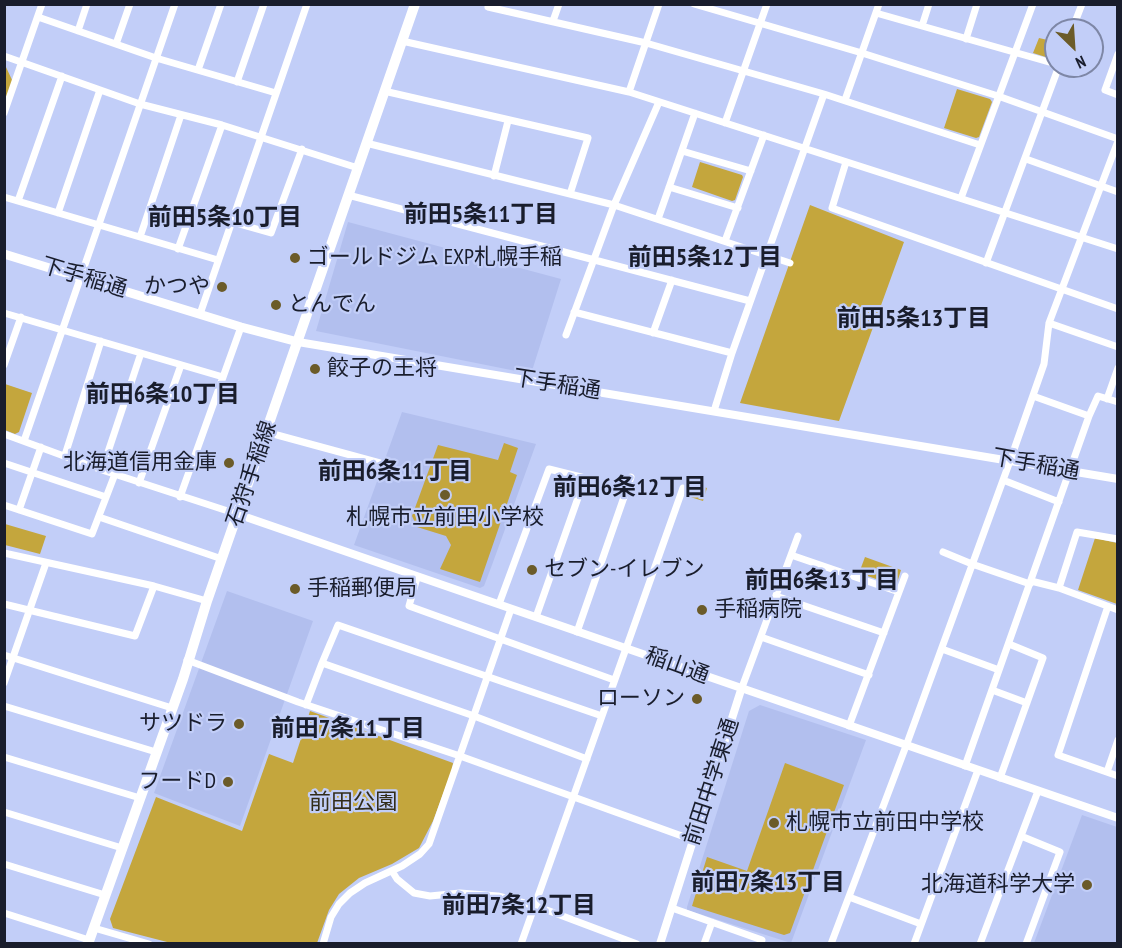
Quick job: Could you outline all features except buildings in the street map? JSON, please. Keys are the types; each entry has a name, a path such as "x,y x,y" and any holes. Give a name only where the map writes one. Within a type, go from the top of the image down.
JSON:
{"main road":[{"name":"石狩手稲線","path":"89,942 415,4"},
{"name":"下手稲通","path":"4,254 241,327 298,342"}],"street":[{"path":"4,112 42,4"},
{"path":"78,31 87,4"},
{"path":"116,44 130,4"},
{"path":"24,441 175,4"},
{"path":"198,70 221,4"},
{"path":"237,82 264,4"},
{"path":"200,314 307,4"},
{"path":"489,4 488,7 646,43 845,100 980,145"},
{"path":"553,21 559,4"},
{"path":"628,92 659,4"},
{"path":"694,4 998,96 1118,140 1049,322 1044,364 1010,461 831,944"},
{"path":"725,123 767,4"},
{"path":"845,100 879,4"},
{"path":"922,26 929,4"},
{"path":"966,39 977,4"},
{"path":"961,198 1033,4"},
{"path":"876,13 1044,61"},
{"path":"38,17 156,58 276,93"},
{"path":"402,41 628,92 1118,249"},
{"path":"1118,54 1105,90 1118,94"},
{"path":"4,56 140,104 222,125 358,168"},
{"path":"18,201 62,76"},
{"path":"986,263 1026,159 1054,78"},
{"path":"58,213 100,90"},
{"path":"384,91 588,138 570,194"},
{"path":"714,411 750,301 824,94"},
{"path":"566,335 592,259 659,102"},
{"path":"658,219 695,113"},
{"path":"140,237 181,115"},
{"path":"494,176 508,121"},
{"path":"178,249 222,125"},
{"path":"725,241 764,135"},
{"path":"366,143 614,205 790,262"},
{"path":"232,222 271,233 302,149"},
{"path":"682,151 751,171"},
{"path":"1026,159 1118,192"},
{"path":"846,162 832,208 1118,309"},
{"path":"669,187 738,208"},
{"path":"348,195 750,301"},
{"path":"4,197 218,260"},
{"path":"653,333 672,280"},
{"path":"574,312 732,353"},
{"path":"4,313 223,377"},
{"path":"4,365 21,317"},
{"path":"1049,322 1118,347"},
{"path":"180,496 241,327"},
{"path":"65,455 101,341"},
{"name":"下手稲通","path":"298,342 1118,479"},
{"path":"102,470 141,353"},
{"path":"139,483 181,365"},
{"path":"1107,399 1118,368"},
{"path":"1033,396 1089,416"},
{"path":"965,766 1089,416 1098,396 1118,402"},
{"path":"266,432 380,463"},
{"path":"4,434 139,483 237,514"},
{"path":"19,510 41,447"},
{"path":"4,463 106,497"},
{"path":"500,604 549,469 585,478 536,617"},
{"path":"4,505 92,534 115,474"},
{"path":"577,632 631,477"},
{"path":"1003,480 1059,502"},
{"path":"521,944 683,488"},
{"name":"稲山通","path":"237,514 741,690 1118,818"},
{"path":"99,516 222,559"},
{"path":"1059,588 1077,532 1118,539"},
{"path":"741,690 798,536"},
{"path":"943,552 972,564 1030,582 1059,588 1118,610"},
{"path":"4,553 154,586 207,601"},
{"path":"791,555 899,592"},
{"path":"4,683 46,563"},
{"path":"849,726 905,576"},
{"path":"417,578 409,606 614,681"},
{"path":"4,604 135,636 154,586"},
{"path":"776,596 884,633"},
{"path":"1108,606 1058,755 1118,776"},
{"path":"323,944 331,917 350,892 392,872 420,854 429,844 511,609"},
{"path":"306,705 338,625 602,716"},
{"path":"761,638 869,675"},
{"path":"1000,778 1043,658 1009,644"},
{"path":"942,649 999,670"},
{"path":"4,655 172,708"},
{"path":"187,660 306,705 460,756 693,840"},
{"path":"322,663 474,716 587,759"},
{"name":"前田中学東通","path":"660,944 741,690"},
{"path":"992,690 1026,703"},
{"path":"4,706 156,752"},
{"path":"1107,772 1118,740"},
{"path":"4,757 140,798"},
{"path":"914,944 978,770"},
{"path":"980,944 1038,791"},
{"path":"4,812 122,848"},
{"path":"1021,836 1060,852 1026,944"},
{"path":"4,864 105,896"},
{"path":"392,872 414,893 429,896 460,893 488,895 536,906 637,944"},
{"path":"849,897 921,924"},
{"path":"672,908 762,940 761,944"},
{"path":"4,914 89,942"},
{"path":"704,944 712,922"},
{"path":"94,928 146,943"}],"shaded area":[{"path":"348,222 561,279 531,374 316,331"},
{"name":"札幌市立前田小学校","path":"402,412 536,444 484,586 480,588 354,545"},
{"path":"227,591 313,621 240,826 154,793"},
{"name":"札幌市立前田中学校","path":"760,705 866,740 791,943 687,910 749,711"},
{"name":"北海道科学大学","path":"1082,815 1117,827 1117,943 1034,943"}],"green space":[{"path":"1039,38 1044,39 1044,56 1033,53"},
{"path":"5,65 13,82 5,107"},
{"path":"957,89 990,99 992,102 979,137 944,128"},
{"path":"700,162 742,175 735,200 732,201 692,187"},
{"path":"810,205 904,242 839,421 740,403"},
{"path":"5,384 32,393 19,432 15,434 5,430"},
{"path":"504,443 518,448 510,472 517,475 480,582 440,569 451,545 446,536 417,527 412,516 438,445 498,460"},
{"path":"689,482 707,488 703,501 684,495"},
{"path":"5,524 46,536 40,554 5,545"},
{"path":"1095,538 1117,543 1117,604 1078,590"},
{"path":"865,557 901,570 897,583 893,585 859,573"},
{"name":"前田公園","path":"310,711 453,763 433,821 419,848 392,864 359,878 339,894 329,910 317,943 171,943 113,928 110,919 156,797 242,831 269,754 293,763"},
{"path":"785,763 844,785 790,933 784,935 692,906 707,857 747,871"}],"place":[{"name":"ゴールドジム EXP札幌手稲","path":"295,258"},
{"name":"かつや","path":"222,287"},
{"name":"とんでん","path":"276,305"},
{"name":"餃子の王将","path":"315,369"},
{"name":"北海道信用金庫","path":"229,463"},
{"name":"札幌市立前田小学校","path":"445,495"},
{"name":"セブン-イレブン","path":"532,570"},
{"name":"手稲郵便局","path":"295,589"},
{"name":"手稲病院","path":"702,610"},
{"name":"ローソン","path":"697,699"},
{"name":"サツドラ","path":"239,724"},
{"name":"フードD","path":"228,782"},
{"name":"札幌市立前田中学校","path":"774,823"},
{"name":"北海道科学大学","path":"1087,885"}],"district":[{"name":"前田5条11丁目","path":"481,215"},
{"name":"前田5条10丁目","path":"225,218"},
{"name":"前田5条12丁目","path":"705,258"},
{"name":"前田5条13丁目","path":"914,319"},
{"name":"前田6条10丁目","path":"163,395"},
{"name":"前田6条11丁目","path":"395,472"},
{"name":"前田6条12丁目","path":"630,488"},
{"name":"前田6条13丁目","path":"822,581"},
{"name":"前田7条11丁目","path":"348,729"},
{"name":"前田7条13丁目","path":"768,883"},
{"name":"前田7条12丁目","path":"519,906"}]}
